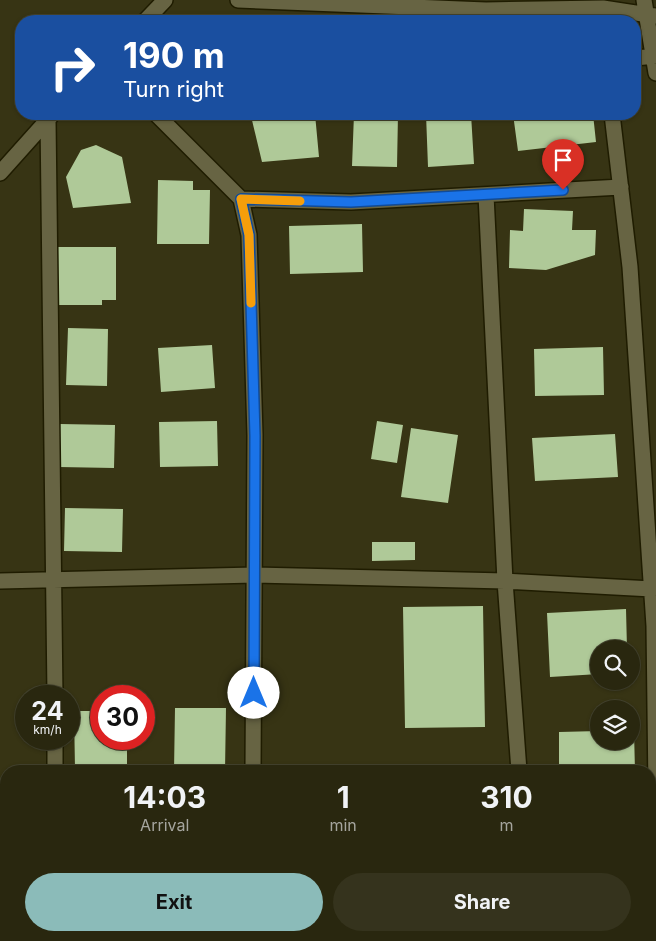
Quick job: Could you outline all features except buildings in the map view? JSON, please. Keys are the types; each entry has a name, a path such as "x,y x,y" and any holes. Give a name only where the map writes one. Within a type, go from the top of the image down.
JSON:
{"street":[{"path":"151,15 165,0"},
{"path":"238,0 486,10 603,10 651,16"},
{"path":"644,0 651,16 656,73"},
{"path":"641,58 655,57"},
{"path":"0,173 47,120"},
{"path":"51,120 55,685"},
{"path":"162,120 241,199 249,235 255,436 253,765"},
{"path":"613,120 630,276 652,589 656,765"},
{"path":"241,199 351,202 621,187"},
{"path":"486,195 505,581 519,765"},
{"path":"0,581 254,575 505,581 652,589"},
{"path":"55,750 55,765"}],"slow traffic":[{"path":"251,303 249,235 241,199 300,201"}],"route":[{"path":"254,693 255,436 249,235 241,199 351,202 563,190"}]}
